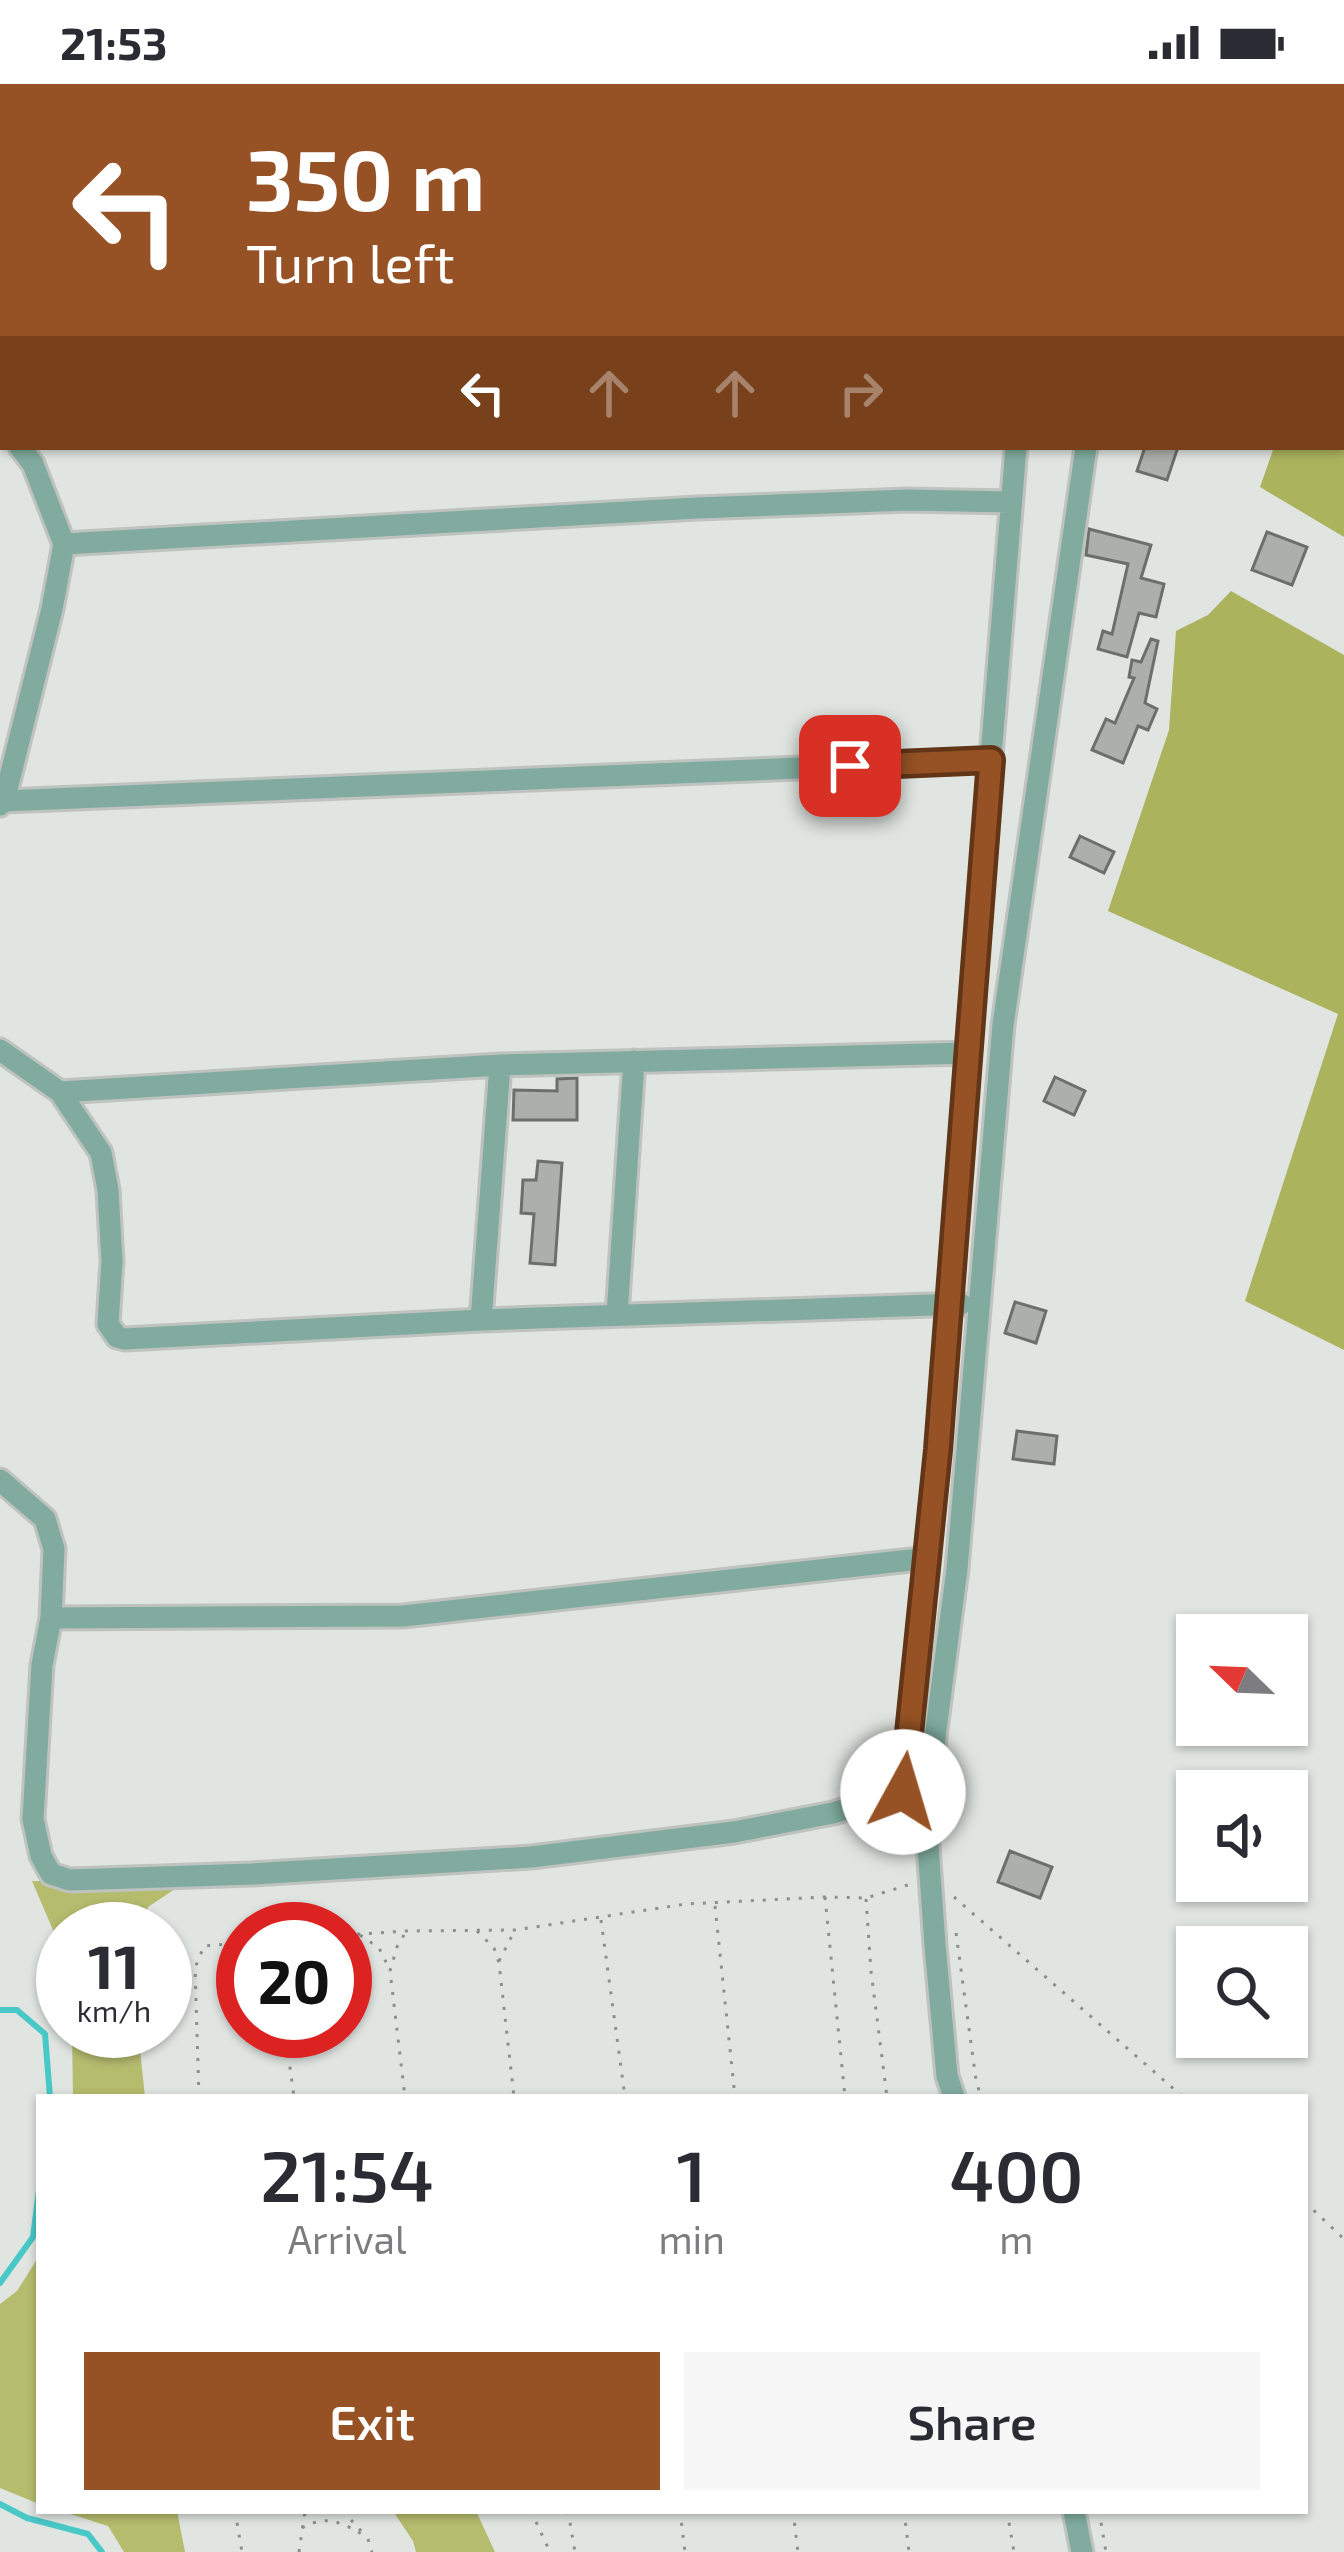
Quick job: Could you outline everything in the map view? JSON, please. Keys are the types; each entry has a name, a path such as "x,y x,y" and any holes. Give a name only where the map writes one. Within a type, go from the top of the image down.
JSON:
{"street":[{"path":"22,450 33,464 64,544 2,803 991,760"},
{"path":"927,1832 903,1792 929,1558 1016,450"},
{"path":"953,2094 947,2076 927,1832 934,1732 957,1568 1003,1025 1086,450"},
{"path":"64,544 697,508 907,500 1011,502"},
{"path":"0,1050 60,1092 101,1153 111,1237 108,1324 117,1337 980,1304"},
{"path":"60,1092 500,1065 967,1053"},
{"path":"617,1315 634,1061"},
{"path":"481,1320 500,1065"},
{"path":"0,1480 45,1519 54,1549 33,1819 41,1856 51,1874 70,1880 252,1874 550,1856 734,1832 833,1814 903,1792"},
{"path":"51,1618 404,1616 929,1558"},
{"path":"1075,2514 1082,2552"}],"path":[{"path":"372,1933 515,1930 686,1904 866,1898 932,1877 1180,2094"},
{"path":"825,1897 845,2094"},
{"path":"866,1898 887,2094"},
{"path":"715,1904 735,2094"},
{"path":"601,1918 625,2094"},
{"path":"954,1918 980,2094"},
{"path":"475,1930 494,1948 499,1963 514,2094"},
{"path":"499,1963 515,1930"},
{"path":"390,1971 406,1931"},
{"path":"372,1943 390,1971 405,2094"},
{"path":"199,2094 195,1968 204,1946 216,1945"},
{"path":"289,2058 294,2094"},
{"path":"1308,2205 1344,2239"},
{"path":"236,2514 242,2552"},
{"path":"299,2552 304,2514"},
{"path":"346,2514 367,2537 372,2552"},
{"path":"532,2514 550,2552"},
{"path":"568,2514 574,2552"},
{"path":"680,2514 686,2552"},
{"path":"793,2514 798,2552"},
{"path":"904,2514 909,2552"},
{"path":"1008,2514 1014,2552"},
{"path":"1100,2514 1106,2552"},
{"path":"302,2528 314,2521 336,2519 367,2537"}],"green space":[{"path":"1273,450 1344,450 1344,537 1260,487"},
{"path":"1231,591 1344,655 1344,1350 1245,1301 1338,1014 1108,911 1169,730 1176,631 1208,615"},
{"path":"32,1881 187,1881 156,1902 41,1902"},
{"path":"72,2058 141,2058 145,2094 73,2094"},
{"path":"36,2261 36,2503 0,2488 0,2304 17,2291"},
{"path":"70,2514 178,2514 185,2552 124,2552 108,2526"},
{"path":"395,2514 477,2514 495,2552 416,2552"}],"building":[{"path":"1144,450 1177,450 1167,480 1137,471"},
{"path":"1089,529 1151,545 1141,578 1164,584 1156,617 1139,613 1127,657 1098,649 1103,631 1112,634 1128,564 1086,555"},
{"path":"1267,532 1307,547 1292,585 1252,570"},
{"path":"1151,639 1158,641 1145,703 1157,709 1148,730 1138,726 1123,763 1092,750 1106,719 1115,723 1134,678 1129,677 1132,660 1141,662"},
{"path":"1080,836 1114,852 1104,873 1070,857"},
{"path":"1055,1077 1085,1091 1074,1115 1044,1101"},
{"path":"577,1078 577,1120 513,1120 514,1090 557,1091 557,1079"},
{"path":"538,1161 562,1163 555,1265 530,1263 534,1214 521,1213 523,1180 536,1180"},
{"path":"1015,1302 1046,1311 1036,1343 1005,1333"},
{"path":"1017,1431 1057,1436 1054,1464 1013,1459"},
{"path":"1010,1851 1052,1867 1040,1898 998,1882"}],"waterway":[{"path":"0,2010 17,2010 45,2034 50,2094"},
{"path":"0,2283 33,2237 36,2214"},
{"path":"0,2504 27,2518 88,2534 102,2552"}],"route":[{"path":"850,766 991,760 929,1558 903,1792"}]}
